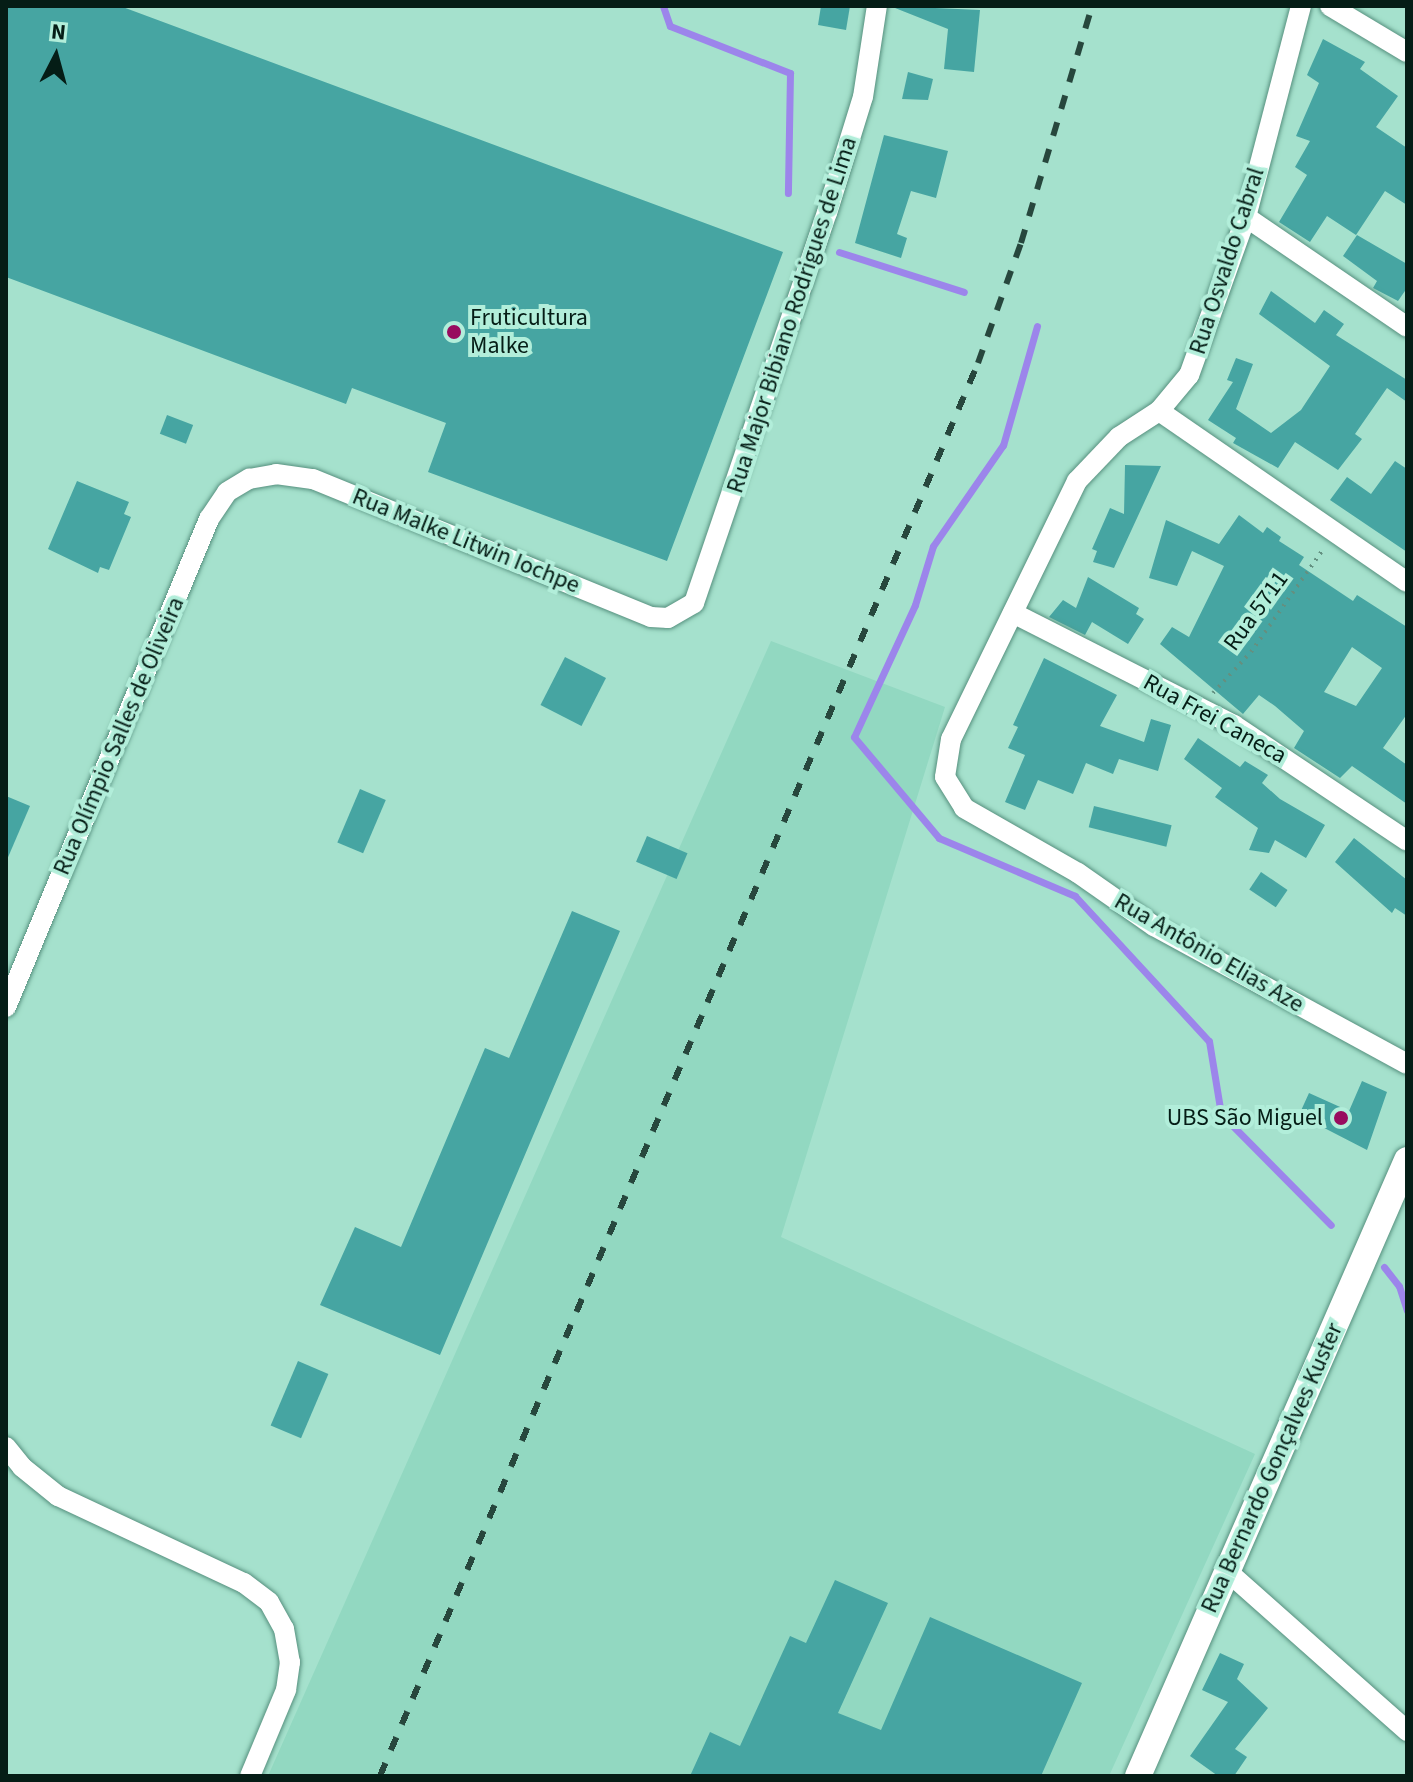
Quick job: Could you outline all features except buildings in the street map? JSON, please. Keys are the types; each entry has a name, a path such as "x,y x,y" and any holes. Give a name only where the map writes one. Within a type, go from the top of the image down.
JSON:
{"street":[{"name":"Rua Major Bibiano Rodrigues de Lima","path":"682,614 704,586 827,213 863,97 877,6"},
{"name":"Rua Osvaldo Cabral","path":"945,777 951,739 1077,481 1119,437 1159,411 1189,375 1246,217 1301,6"},
{"path":"1330,6 1407,52"},
{"path":"1246,217 1407,327"},
{"path":"1159,411 1407,582"},
{"name":"Rua Malke Litwin Iochpe","path":"249,479 276,474 313,479 651,617 682,614"},
{"name":"Rua Olímpio Salles de Oliveira","path":"6,1007 209,519 227,492 249,479"},
{"name":"Rua Frei Caneca","path":"1013,613 1201,707 1407,841"},
{"name":"Rua Antônio Elias Aze","path":"945,777 964,808 1078,873 1154,926 1407,1064"},
{"name":"Rua Bernardo Gonçalves Kuster","path":"1138,1776 1407,1160"},
{"path":"6,1447 22,1467 58,1496 244,1583 269,1602 284,1629 290,1662 286,1690 250,1776"},
{"path":"1227,1571 1407,1731"}],"path":[{"name":"Rua 5711","path":"1201,707 1251,652 1335,532"}],"shaded area":[{"path":"771,641 945,707 781,1237 1255,1454 1109,1776 268,1776"}],"waterway":[{"path":"663,6 670,26 790,73 788,193"},
{"path":"839,252 964,292"},
{"path":"1037,326 1003,445 933,546 915,605 854,737 939,838 1075,896 1209,1041 1221,1114 1331,1225"},
{"path":"1384,1267 1399,1286 1407,1311"}],"railway":[{"path":"380,1776 978,363 1021,243 1092,6"}],"place":[{"name":"Fruticultura Malke","path":"454,332"},
{"name":"UBS São Miguel","path":"1341,1118"}]}
